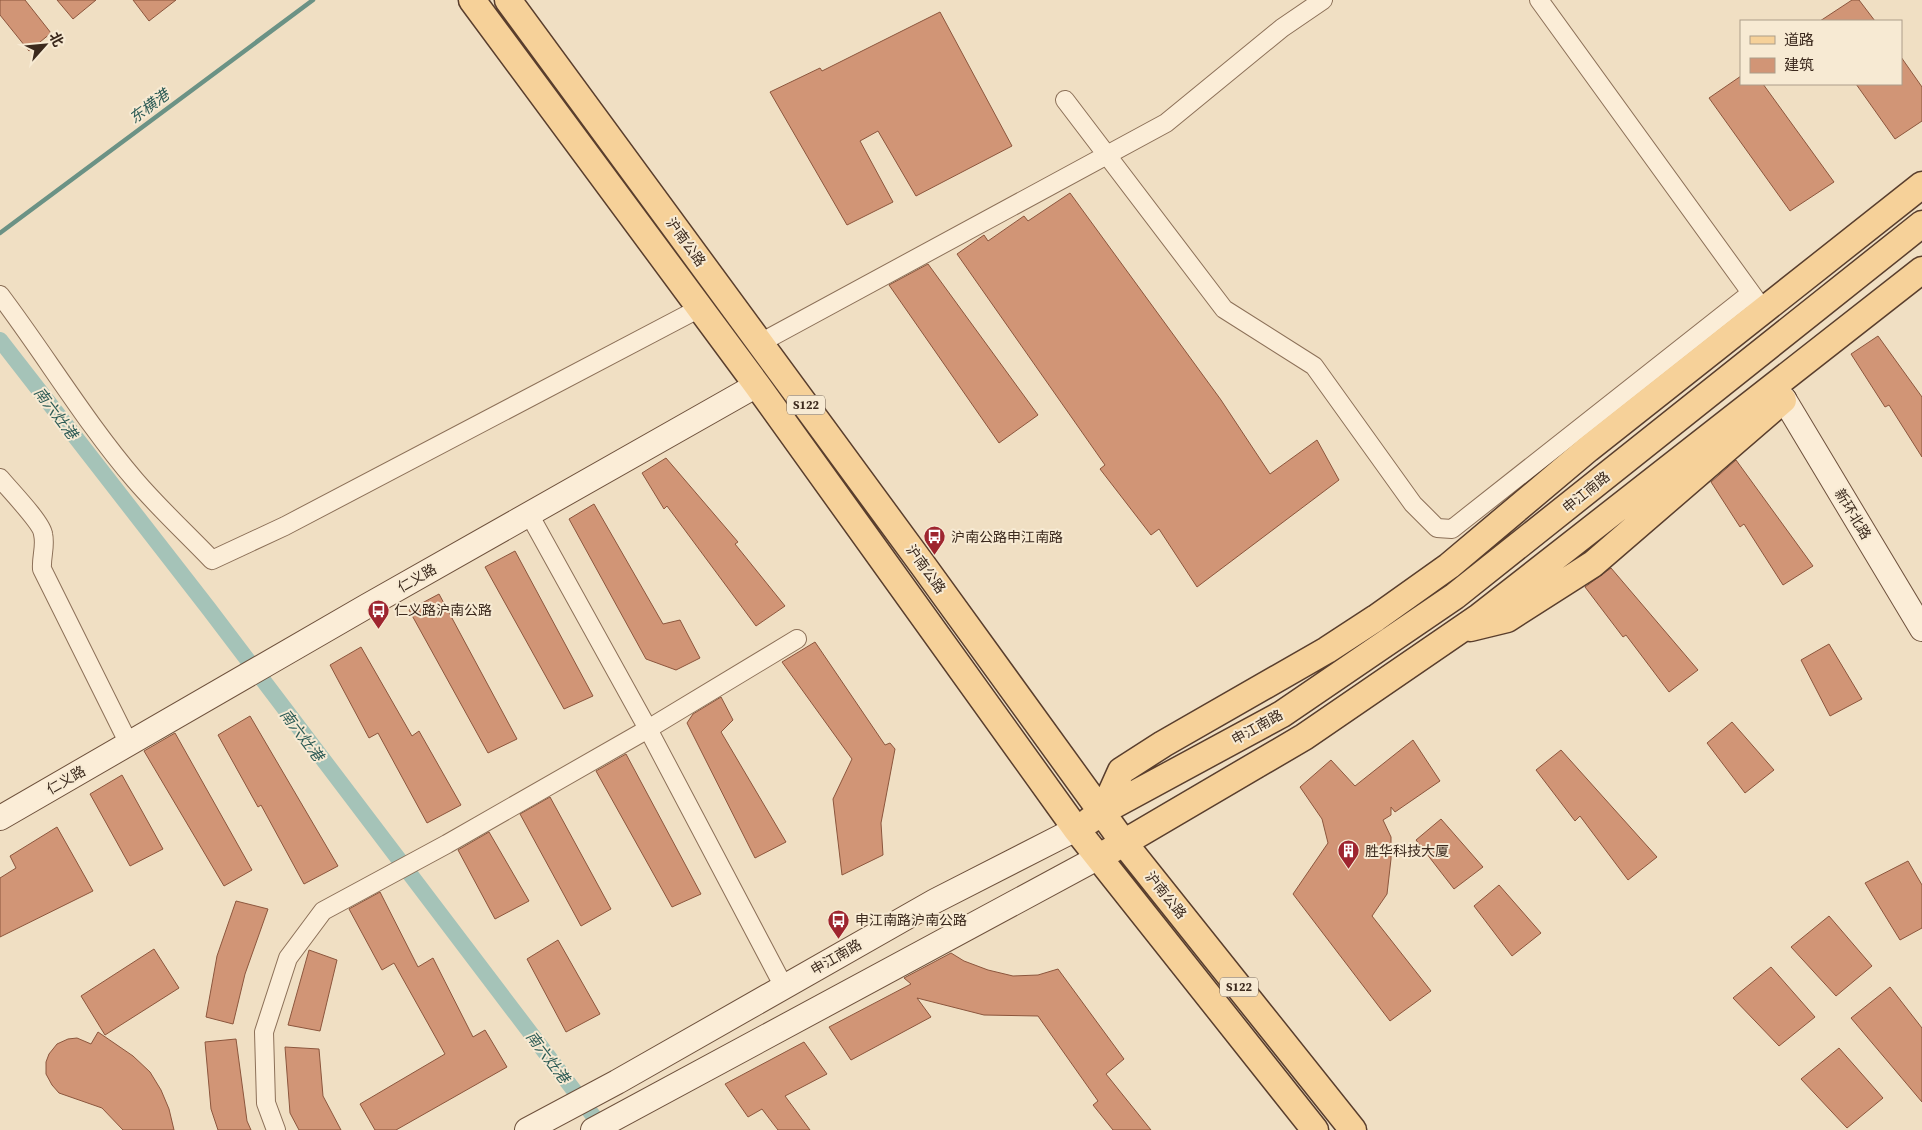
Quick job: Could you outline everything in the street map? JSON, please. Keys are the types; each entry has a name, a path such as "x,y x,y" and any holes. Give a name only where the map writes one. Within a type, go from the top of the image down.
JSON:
{"main road":[{"name":"沪南公路","path":"472,0 757,385 1076,829 1315,1130"},
{"name":"沪南公路","path":"508,0 1103,811 1124,844 1353,1130"},
{"path":"1103,811 1121,770 1327,650 1449,566 1588,449 1757,301 1922,185"},
{"name":"申江南路","path":"527,1130 935,901 1076,829 1103,811 1282,714 1456,596 1922,224"},
{"path":"593,1130 1124,844 1304,737 1479,617 1922,270"},
{"path":"1460,630 1507,619 1593,564 1784,399 1922,291"},
{"name":"仁义路","path":"0,818 757,385"},
{"name":"新环北路","path":"1784,399 1922,629"},
{"path":"1327,650 1401,614 1456,596"}],"street":[{"path":"760,343 1166,123 1282,28 1323,0"},
{"path":"1065,100 1224,309 1314,366 1413,504 1437,528 1452,530 1757,301 1539,0"},
{"path":"0,296 33,339 89,420 135,480 212,560 285,526 700,308"},
{"path":"0,478 43,532 44,551 41,558 42,569 129,744"},
{"path":"529,514 648,729 784,987"},
{"path":"276,1130 266,1103 264,1032 288,958 324,911 429,854 648,729 797,639"}],"building":[{"path":"0,0 25,0 51,33 29,51 0,15"},
{"path":"57,0 96,0 73,19"},
{"path":"133,0 176,0 149,21"},
{"path":"1852,0 1859,0 1874,20 1822,20"},
{"path":"940,12 1012,146 916,196 878,131 860,141 893,202 847,225 770,92 820,68 822,71"},
{"path":"1902,58 1922,87 1922,121 1895,139 1857,85 1902,85"},
{"path":"1740,77 1740,85 1764,85 1834,182 1790,211 1709,98"},
{"path":"1070,193 1221,400 1270,474 1317,440 1339,480 1197,587 1159,529 1151,535 1100,469 1105,465 957,254 984,235 988,241 1024,216 1028,221"},
{"path":"928,264 1038,415 999,443 889,285"},
{"path":"1878,336 1922,397 1922,457 1889,405 1885,407 1851,354"},
{"path":"666,458 738,542 735,544 785,606 756,626 667,506 664,509 642,473"},
{"path":"1736,460 1813,566 1783,585 1744,524 1740,527 1711,482"},
{"path":"594,504 663,624 680,620 700,658 676,670 646,659 569,519"},
{"path":"515,551 593,696 564,709 485,567"},
{"path":"1611,568 1698,670 1669,692 1626,635 1623,637 1585,587"},
{"path":"439,594 517,739 488,753 409,610"},
{"path":"815,642 885,745 890,743 895,749 881,823 883,855 842,875 833,799 852,759 782,662"},
{"path":"1829,644 1862,699 1830,716 1801,660"},
{"path":"361,647 412,736 419,731 461,805 427,823 378,733 369,738 330,665"},
{"path":"721,697 733,720 721,732 786,842 755,858 687,723 693,714"},
{"path":"250,716 338,866 304,884 261,805 258,807 218,735"},
{"path":"1732,722 1774,770 1745,793 1707,743"},
{"path":"175,733 252,870 224,886 144,751"},
{"name":"胜华科技大厦","path":"1413,740 1440,781 1395,812 1391,807 1391,815 1383,820 1391,837 1391,859 1387,894 1372,916 1431,991 1390,1021 1293,894 1328,843 1322,819 1300,787 1331,760 1355,786"},
{"path":"1561,750 1657,857 1628,880 1580,816 1575,821 1536,770"},
{"path":"626,754 701,894 672,907 596,771"},
{"path":"122,775 163,849 130,866 90,794"},
{"path":"550,797 611,909 581,926 520,814"},
{"path":"1441,819 1483,867 1454,889 1416,840"},
{"path":"57,827 93,891 0,937 0,878 16,868 10,856"},
{"path":"489,832 529,901 495,919 458,850"},
{"path":"1908,861 1922,885 1922,928 1900,940 1865,883"},
{"path":"1499,885 1541,933 1512,956 1474,906"},
{"path":"380,892 418,967 433,958 473,1037 485,1030 507,1067 396,1130 375,1130 360,1104 445,1054 394,963 382,970 349,909"},
{"path":"236,901 268,909 245,974 233,1024 206,1017 217,956"},
{"path":"1829,916 1872,966 1836,996 1791,947"},
{"path":"558,940 600,1014 566,1032 527,959"},
{"path":"154,949 179,988 105,1035 81,996"},
{"path":"309,950 337,960 320,1031 288,1025"},
{"path":"951,953 964,961 988,970 1013,976 1038,975 1058,969 1124,1059 1106,1074 1151,1130 1113,1130 1093,1105 1098,1101 1038,1016 984,1015 917,998 931,1017 851,1060 829,1027 911,984 904,978"},
{"path":"1771,967 1815,1017 1779,1046 1733,998"},
{"path":"1890,987 1922,1028 1922,1102 1851,1018"},
{"path":"98,1032 133,1056 150,1072 161,1090 169,1109 174,1130 123,1130 102,1108 59,1093 52,1085 46,1074 46,1062 49,1054 57,1044 68,1039 77,1038 91,1044"},
{"path":"236,1039 247,1121 251,1130 218,1130 211,1109 205,1042"},
{"path":"804,1042 827,1074 785,1096 810,1130 778,1130 762,1109 748,1117 725,1084"},
{"path":"285,1047 319,1049 323,1096 341,1130 299,1130 290,1113"},
{"path":"1839,1048 1883,1098 1847,1128 1801,1079"}],"waterway":[{"name":"东横港","path":"0,233 313,0"},
{"name":"南六灶港","path":"0,340 209,609 604,1130"}],"place":[{"name":"沪南公路申江南路","path":"935,556"},
{"name":"仁义路沪南公路","path":"378,629"},
{"name":"胜华科技大厦","path":"1349,870"},
{"name":"申江南路沪南公路","path":"839,939"}]}
